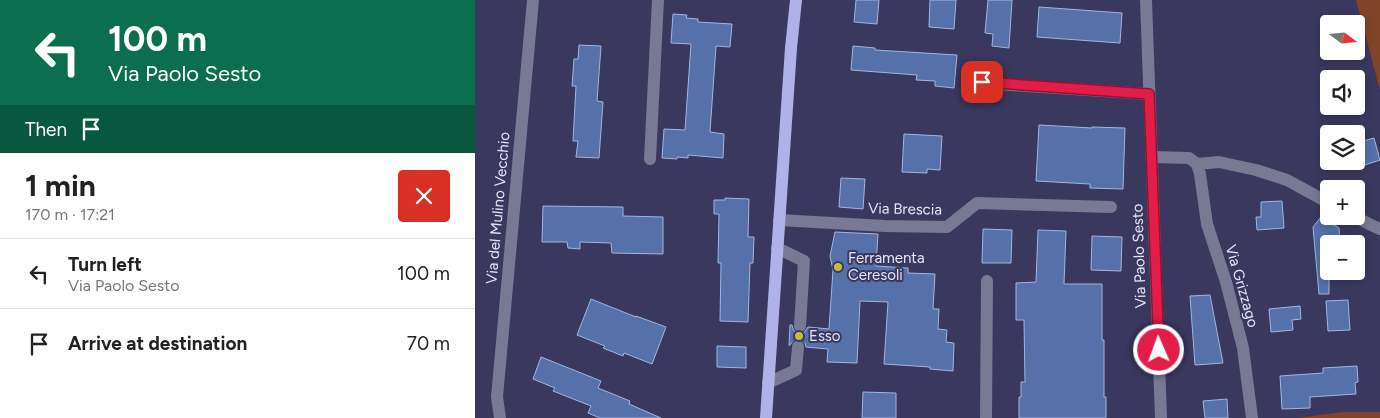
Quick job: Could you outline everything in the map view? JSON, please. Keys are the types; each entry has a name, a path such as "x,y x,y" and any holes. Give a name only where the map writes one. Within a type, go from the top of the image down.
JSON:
{"main road":[{"path":"766,418 791,48 796,0"}],"street":[{"name":"Via del Mulino Vecchio","path":"500,418 497,397 533,0"},
{"path":"650,159 659,0"},
{"name":"Via Paolo Sesto","path":"1146,0 1161,418"},
{"path":"982,82 1149,94"},
{"path":"1152,157 1189,158 1197,164 1219,162 1256,170 1287,180 1320,198"},
{"name":"Via Grizzago","path":"1197,164 1207,224 1226,282 1243,348 1252,418"},
{"name":"Via Brescia","path":"779,220 885,226 947,227 977,203 1111,207"},
{"path":"1365,222 1380,228"},
{"path":"777,248 804,261 800,326"},
{"path":"986,418 987,281"},
{"path":"1145,334 1158,334"},
{"path":"768,383 796,370 798,346"}],"shaded area":[{"path":"1356,0 1380,0 1380,90 1365,34 1365,15 1360,15"},
{"path":"1343,412 1380,412 1380,418 1297,418"}],"building":[{"path":"856,0 879,0 877,24 854,22"},
{"path":"930,0 956,0 954,29 929,27"},
{"path":"988,0 1012,0 1009,48 992,46 993,34 985,33"},
{"path":"1039,7 1122,13 1120,43 1037,37"},
{"path":"673,14 687,15 686,18 698,19 698,22 732,24 730,47 716,46 710,132 724,134 723,158 688,155 688,158 662,158 664,129 685,130 691,44 671,43"},
{"path":"579,45 601,46 597,101 603,102 599,158 576,157 578,141 573,141 576,86 572,86 574,59 578,59"},
{"path":"853,46 875,48 875,50 957,55 954,88 935,86 935,81 916,80 917,75 851,70"},
{"path":"1039,125 1125,128 1123,189 1090,188 1090,184 1036,181"},
{"path":"904,134 942,136 940,170 927,169 927,173 902,172"},
{"path":"1374,138 1380,160 1365,165 1365,140"},
{"path":"841,178 865,179 863,209 839,207"},
{"path":"725,198 749,199 748,237 754,237 753,263 750,263 748,322 720,321 721,263 718,263 719,214 714,214 714,200 725,200"},
{"path":"1282,201 1284,228 1257,230 1256,217 1261,217 1261,202"},
{"path":"543,206 623,207 623,216 663,217 663,254 612,253 611,243 580,242 580,249 568,248 567,242 542,242"},
{"path":"1320,218 1320,225 1334,225 1339,228 1339,235 1320,235 1320,280 1329,280 1329,294 1319,294 1313,227"},
{"path":"983,229 1012,230 1011,263 982,263"},
{"path":"1038,230 1066,231 1064,284 1102,284 1102,340 1104,340 1106,418 1019,418 1021,382 1025,382 1024,320 1016,320 1016,283 1036,282"},
{"path":"835,232 878,234 876,266 908,268 908,273 935,274 933,309 939,309 938,329 947,330 946,342 954,343 953,371 930,369 930,367 884,364 888,302 860,301 857,363 827,362 828,349 806,347 805,343 799,339 794,340 789,346 790,325 799,334 804,333 808,327 829,329 833,270 830,256"},
{"path":"1092,236 1122,237 1121,271 1091,270"},
{"path":"1210,295 1223,363 1195,365 1190,296"},
{"path":"591,299 666,327 652,364 624,353 623,356 603,348 605,346 577,335"},
{"path":"1348,300 1350,330 1328,331 1326,301"},
{"path":"1300,306 1301,319 1292,320 1293,330 1271,332 1269,309"},
{"path":"717,346 746,347 746,368 717,367"},
{"path":"541,357 601,381 598,388 630,401 629,404 661,418 600,418 588,413 591,406 553,391 555,388 533,379"},
{"path":"1357,366 1358,382 1355,383 1356,394 1310,397 1310,408 1282,409 1280,376 1323,373 1323,368"},
{"path":"863,392 896,393 896,418 862,418"},
{"path":"1227,399 1228,418 1205,418 1203,401"}],"tunnel":[{"path":"798,347 800,326"}],"place":[{"name":"Ferramenta Ceresoli","path":"838,267"},
{"name":"Esso","path":"799,336"}],"route":[{"path":"982,82 1149,94 1159,350"}]}
